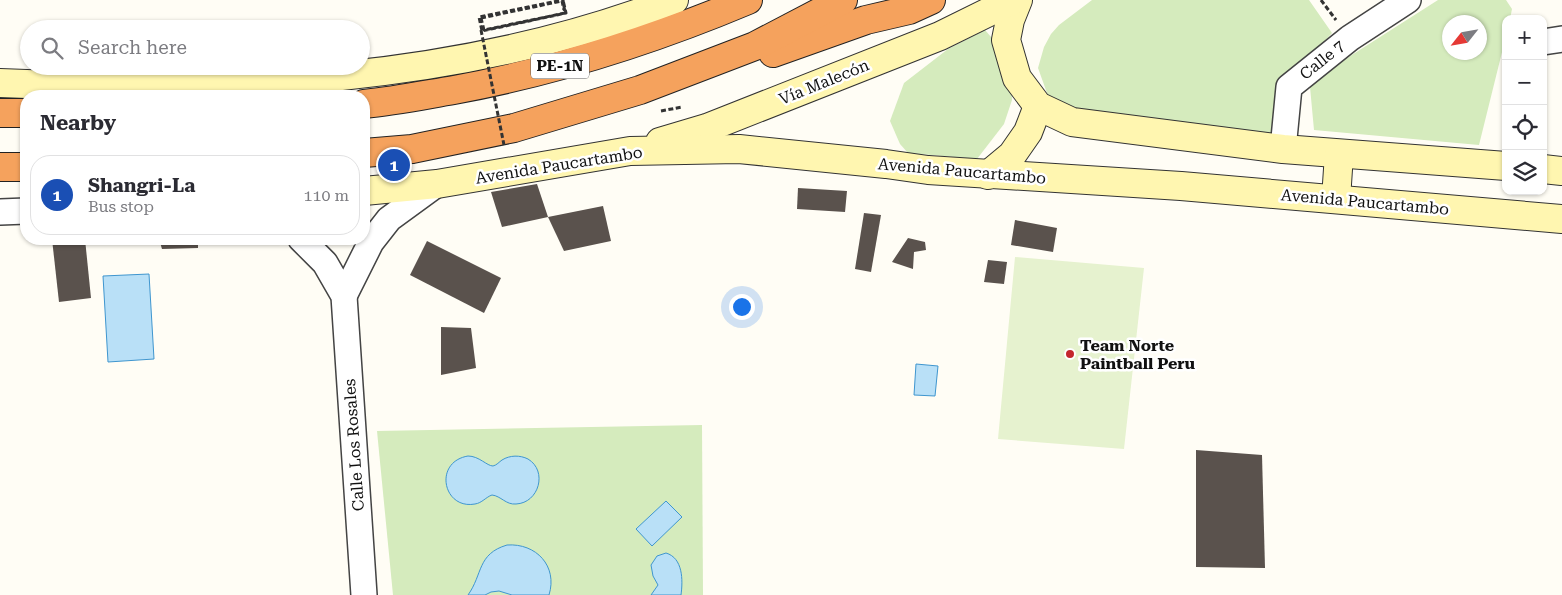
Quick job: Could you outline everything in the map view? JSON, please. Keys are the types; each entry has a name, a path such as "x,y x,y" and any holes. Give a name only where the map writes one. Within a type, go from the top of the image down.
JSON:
{"highway":[{"name":"PE-1N","path":"370,103 488,84 544,71 612,52 748,0"},
{"path":"370,152 412,149 514,128 640,90 754,46 843,0"},
{"path":"640,90 695,81 866,20 909,10 931,0"},
{"path":"0,113 20,113"}],"main road":[{"path":"370,73 479,56 542,42 674,0"},
{"name":"Vía Malecón","path":"630,151 725,121 940,36 1013,0"},
{"path":"1018,0 1010,20 1006,40 1016,78 1038,106 1072,122 1283,149 1502,166"},
{"path":"0,83 59,85 215,83 348,75"},
{"path":"988,175 1012,155 1028,132 1038,106"},
{"name":"Avenida Paucartambo","path":"370,191 438,184 630,151 739,149 928,170 1181,186 1562,218"},
{"path":"1336,199 1340,154"},
{"path":"1547,170 1562,171"}],"street":[{"name":"Calle 7","path":"1283,149 1289,87 1350,38 1408,0"},
{"path":"1547,41 1562,39"},
{"path":"370,244 389,219 438,184"},
{"path":"0,212 20,211"},
{"name":"Calle Los Rosales","path":"308,245 325,263 344,296 364,595"},
{"path":"344,296 370,245"}],"path":[{"path":"504,145 478,17 562,0 566,13 482,31 480,17 563,0 565,13 484,30 481,18 562,1 564,11 558,16"}],"green space":[{"path":"1092,0 1309,0 1332,33 1286,84 1278,143 1079,115 1053,102 1047,93 1038,68 1044,47 1051,34 1059,25"},
{"path":"1438,0 1506,0 1512,9 1511,15 1502,15 1502,52 1479,145 1314,130 1310,87 1344,60"},
{"path":"985,30 998,45 1011,71 1012,100 1004,124 977,159 908,153 900,144 890,121 904,83 948,49"},
{"name":"Team Norte Paintball Peru","path":"1015,257 1144,268 1124,449 998,439"},
{"path":"702,425 703,595 393,595 377,431"}],"water":[{"path":"149,274 154,359 108,362 103,276"},
{"path":"916,364 938,366 935,396 914,395"},
{"path":"468,456 493,466 512,456 528,459 538,471 538,486 530,498 516,504 509,503 492,495 475,504 464,504 455,500 449,493 446,475 450,467 457,460"},
{"path":"666,501 682,517 652,546 636,529"},
{"path":"507,545 518,545 527,548 542,558 550,575 549,595 512,595 499,591 485,595 468,595 485,559 497,549"},
{"path":"666,553 676,560 681,570 681,595 651,595 658,585 653,576 651,565 657,556"}],"building":[{"path":"537,184 548,217 502,227 491,192"},
{"path":"798,188 847,191 845,212 797,209"},
{"path":"603,206 611,241 564,251 548,217"},
{"path":"864,213 881,215 871,272 855,269"},
{"path":"1015,220 1057,228 1053,252 1011,245"},
{"path":"908,238 925,242 926,250 914,252 913,269 892,262"},
{"path":"427,241 501,278 484,313 410,275"},
{"path":"53,245 86,245 91,298 59,302"},
{"path":"161,245 198,245 198,248 162,249"},
{"path":"988,260 1007,262 1004,284 984,282"},
{"path":"441,327 471,328 476,368 441,375"},
{"path":"1196,450 1262,455 1265,568 1196,567"}],"place":[{"name":"Shangri-La","path":"394,165"},
{"name":"Team Norte Paintball Peru","path":"1070,354"}]}
